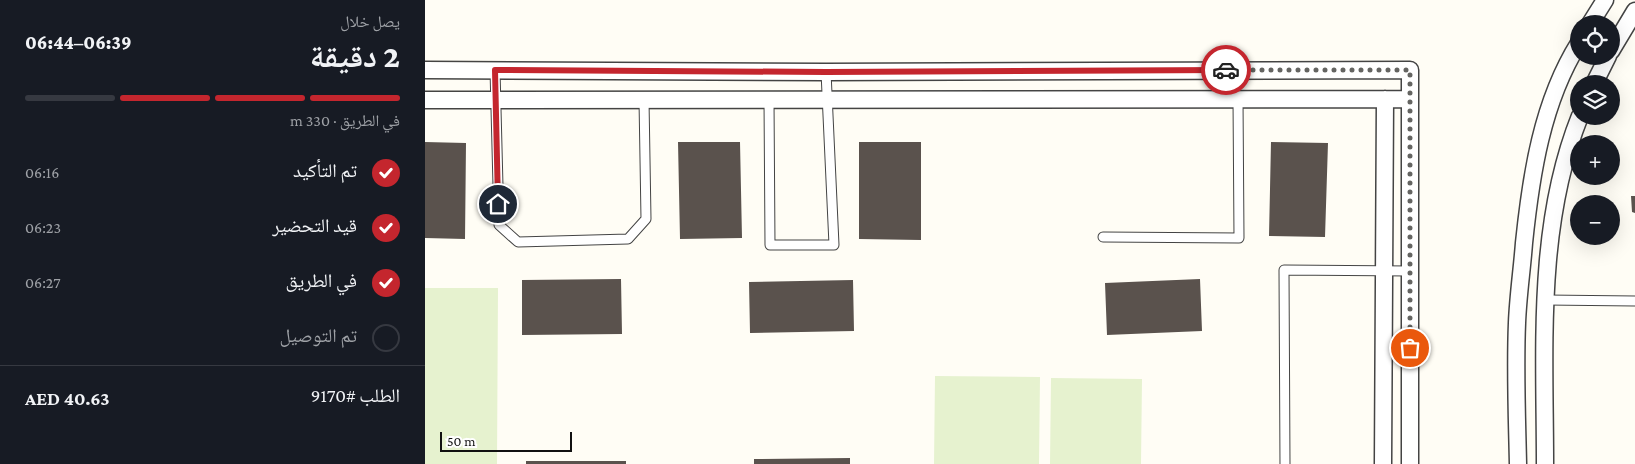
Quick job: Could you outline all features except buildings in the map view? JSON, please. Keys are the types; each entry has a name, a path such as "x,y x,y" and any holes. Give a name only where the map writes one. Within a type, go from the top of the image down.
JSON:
{"street":[{"path":"1596,15 1605,0"},
{"path":"1620,35 1635,11"},
{"path":"1517,464 1517,322 1530,188 1540,141 1553,99 1570,56"},
{"path":"425,70 826,72 1410,70 1410,464"},
{"path":"1383,464 1385,99"},
{"path":"425,100 1410,99"},
{"path":"1545,464 1545,325 1551,235 1557,192 1568,146 1576,125"}],"lane":[{"path":"495,70 499,225 518,242 628,239 646,219 644,100"},
{"path":"769,100 770,245 833,245 826,72"},
{"path":"1103,237 1239,238 1238,99"},
{"path":"1285,464 1284,270 1410,271"},
{"path":"1546,300 1635,301"}],"green space":[{"path":"425,288 498,288 497,464 425,464"},
{"path":"935,376 1040,377 1039,464 934,464"},
{"path":"1051,378 1142,379 1141,464 1050,464"}],"way so far":[{"path":"1226,70 1410,70 1410,348"}],"route":[{"path":"498,204 495,70 826,72 1226,70"}]}
